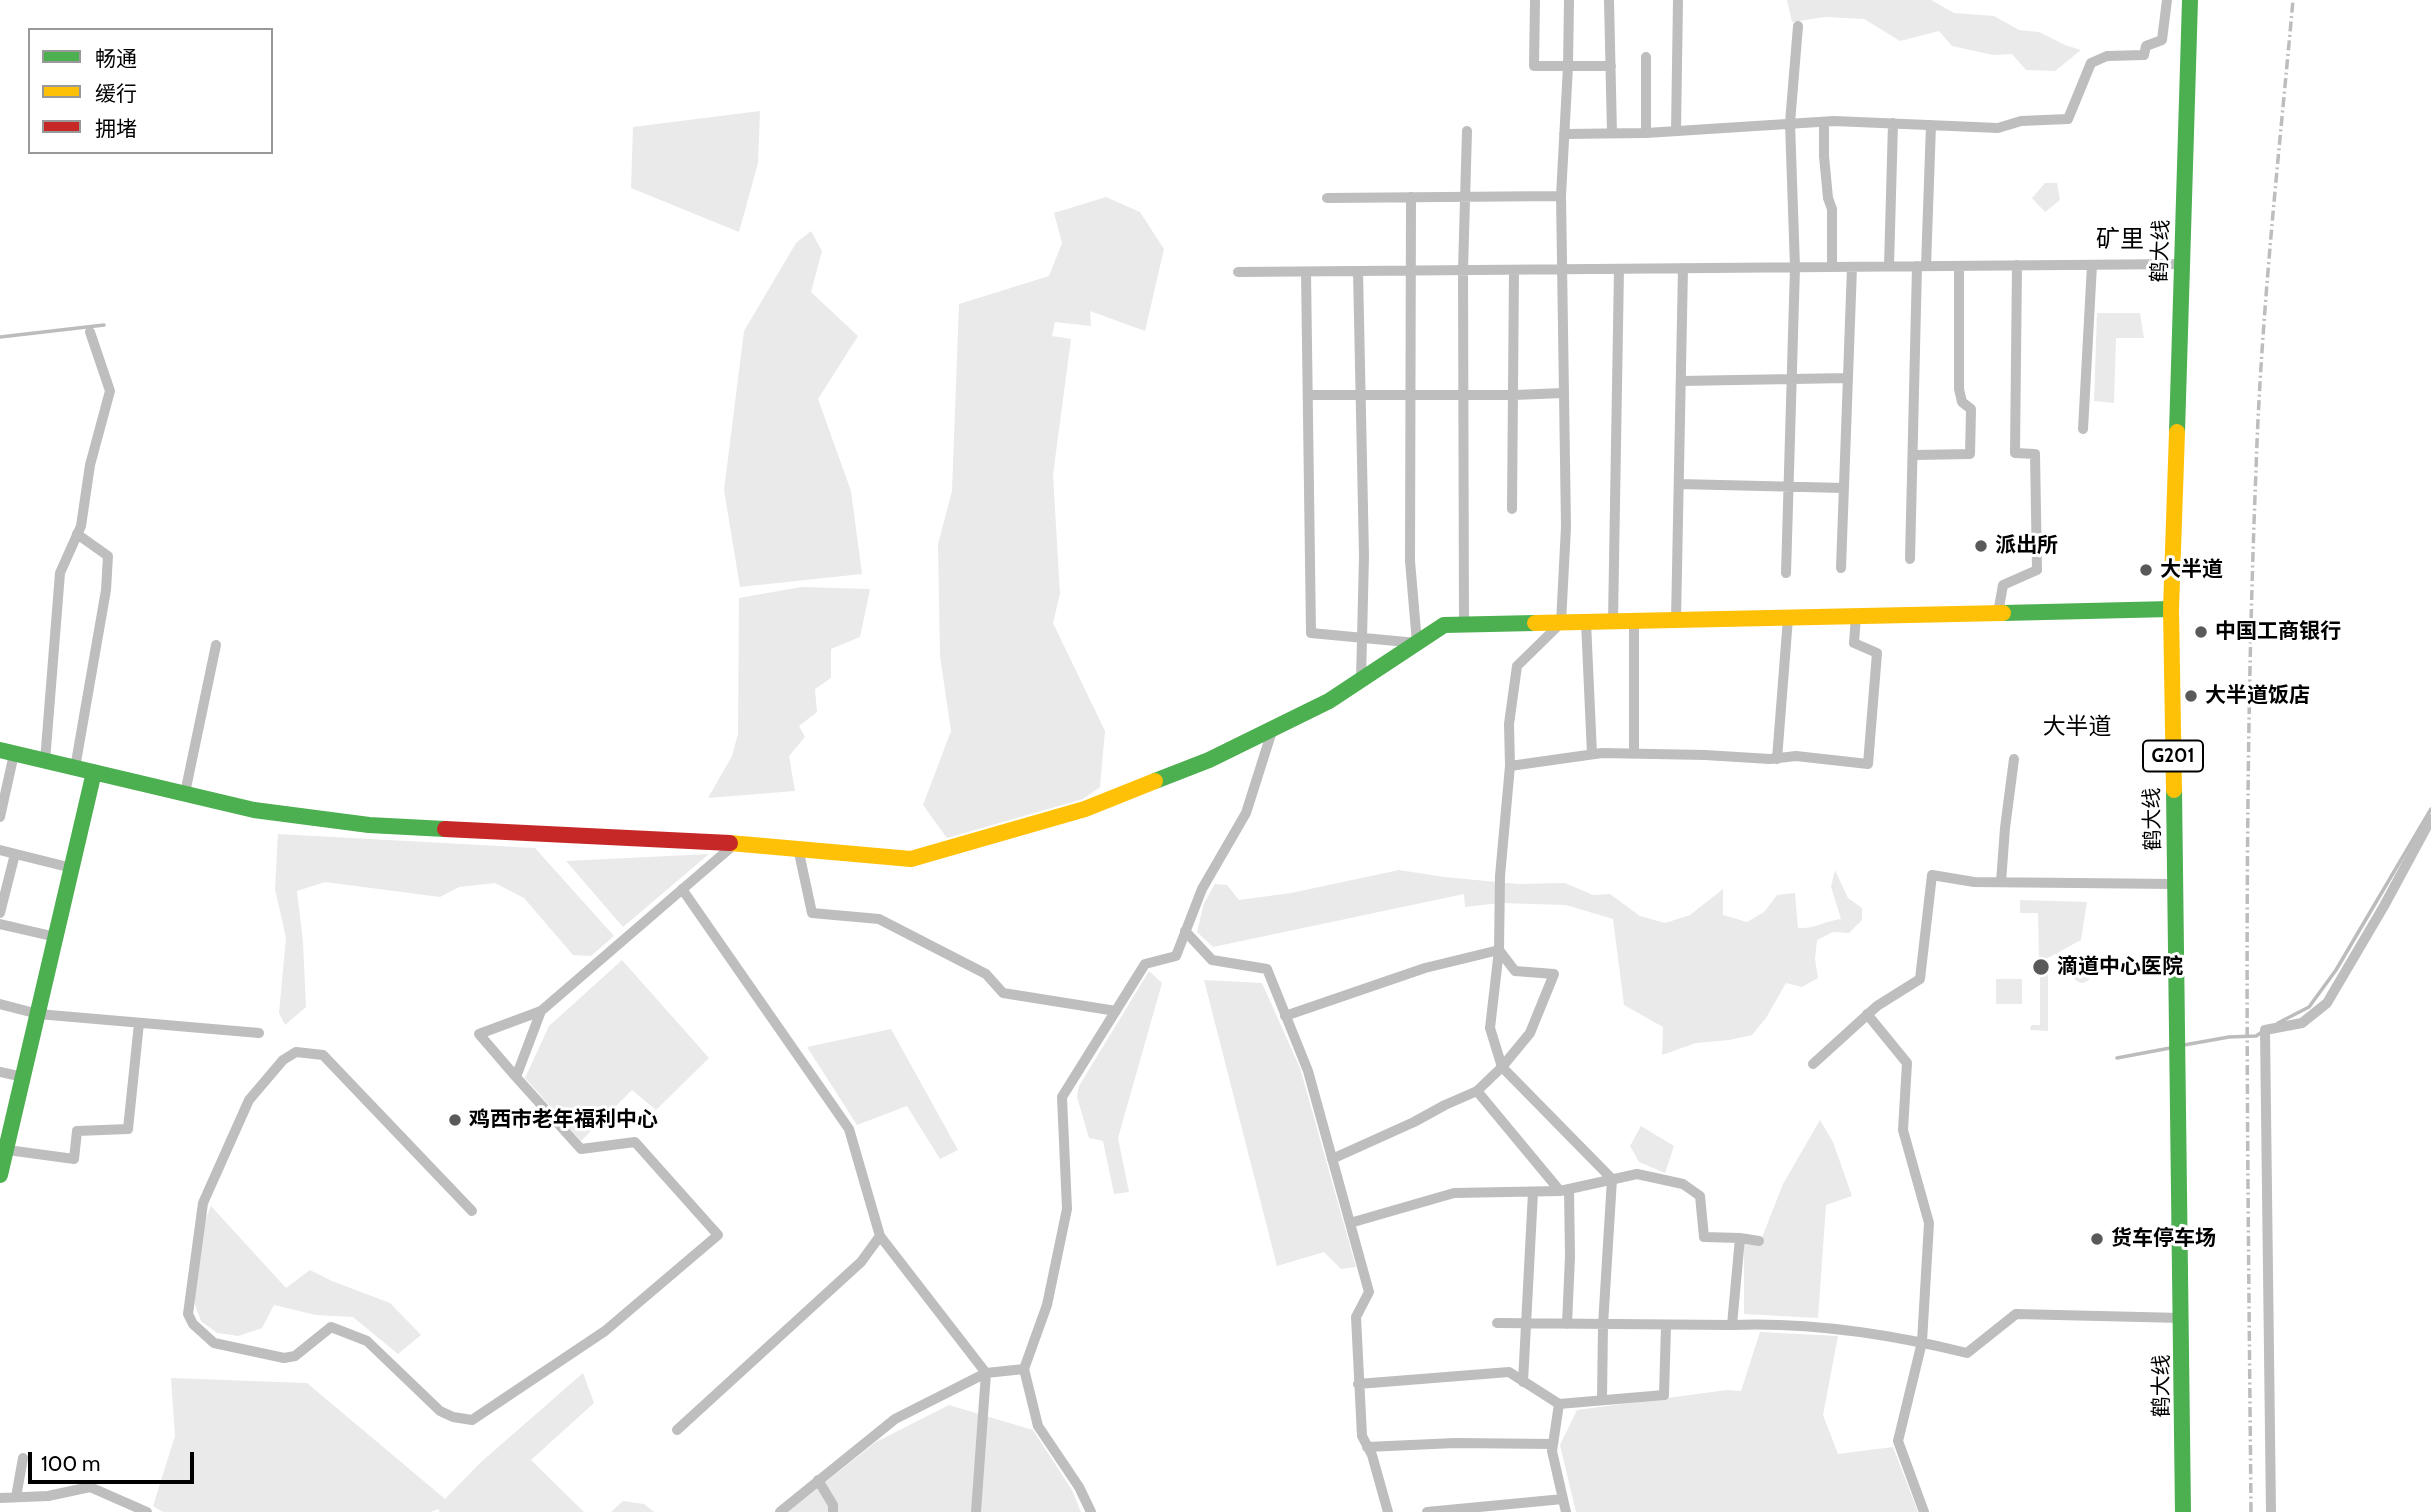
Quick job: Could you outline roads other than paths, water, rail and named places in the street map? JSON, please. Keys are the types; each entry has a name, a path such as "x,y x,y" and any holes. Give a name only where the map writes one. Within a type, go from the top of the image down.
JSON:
{"main road":[{"name":"鹤大线","path":"2183,1512 2171,610 2190,0"},
{"path":"7,752 254,810 369,825 736,843 911,859 1085,809 1209,760 1329,701 1444,625 2171,610"},
{"path":"0,1175 3,1150 23,1077 94,772"}],"street":[{"path":"1535,0 1534,66 1611,66"},
{"path":"1569,0 1561,196 1566,527 1560,623 1517,666 1509,724 1510,766 1500,876 1499,950 1490,1028 1502,1067 1612,1179 1603,1325 1602,1399"},
{"path":"1609,0 1612,133"},
{"path":"1676,131 1678,0"},
{"path":"1564,134 1647,133 1825,122 1998,128 2021,121 2068,119 2091,63 2107,56 2144,55 2146,46 2162,40 2167,0"},
{"path":"1786,573 1795,267 1790,123 1798,26"},
{"path":"1646,57 1647,133"},
{"path":"1825,122 1825,166 1828,198 1832,209 1832,267"},
{"path":"1889,267 1893,123"},
{"path":"1910,559 1922,266 1931,125"},
{"path":"1464,625 1463,270 1467,131"},
{"path":"1327,198 1561,196"},
{"path":"1306,271 1311,634 1417,643 1410,561 1411,197"},
{"path":"1238,272 2182,264"},
{"path":"1998,613 2003,585 2037,570 2035,454 2015,453 2017,265"},
{"path":"2083,429 2092,265"},
{"path":"1914,455 1970,454 1971,409 1962,402 1959,389 1959,266"},
{"path":"1841,568 1852,267"},
{"path":"1676,620 1682,268"},
{"path":"1613,621 1619,269"},
{"path":"1512,509 1514,270"},
{"path":"1358,271 1364,556 1360,680"},
{"path":"46,761 60,573 81,526 90,465 110,391 90,332"},
{"path":"1681,381 1848,378"},
{"path":"1309,395 1563,393"},
{"path":"1679,484 1844,488"},
{"path":"75,768 106,590 108,556 77,534"},
{"path":"1510,766 1592,754 1777,759 1796,757 1868,764 1877,653 1854,643 1856,616"},
{"path":"1777,759 1788,618"},
{"path":"1634,621 1634,754"},
{"path":"1586,622 1592,754"},
{"path":"185,793 216,645"},
{"path":"1091,1512 1079,1487 1038,1426 1024,1369 1047,1305 1067,1209 1062,1097 1145,964 1176,956 1202,889 1246,813 1273,728"},
{"path":"0,817 7,752"},
{"path":"2001,882 2014,759"},
{"path":"2271,1512 2264,1030 2302,1023 2327,1003 2431,819"},
{"path":"472,1211 323,1055 296,1052 277,1065 249,1100 204,1203 188,1314 193,1324 214,1343 284,1359 295,1356 331,1327 367,1341 440,1411 453,1418 472,1420 605,1331 718,1235 635,1142 581,1149 479,1034 541,1011 736,843"},
{"path":"798,848 812,913 879,919 986,974 1003,993 1116,1011"},
{"path":"0,850 72,868"},
{"path":"0,913 15,854"},
{"path":"1813,1065 1867,1014 1920,979 1932,875 1974,882 2175,884"},
{"path":"682,889 849,1129 880,1236 986,1373 975,1512"},
{"path":"0,924 56,937"},
{"path":"1185,931 1212,960 1267,970 1308,1071 1369,1292 1356,1317 1362,1436 1372,1455 1388,1512"},
{"path":"1286,1016 1425,968 1499,950"},
{"path":"1332,1159 1477,1091 1502,1067 1530,1033 1554,974 1515,971 1499,950"},
{"path":"0,1004 38,1014 259,1033"},
{"path":"516,1077 541,1011"},
{"path":"1867,1014 1906,1063 1903,1130 1929,1223 1922,1342 1898,1441 1924,1512"},
{"path":"3,1150 74,1159 77,1131 128,1129 139,1023"},
{"path":"0,1072 23,1077"},
{"path":"1477,1091 1565,1190 1570,1256 1567,1324"},
{"path":"1350,1223 1454,1193 1565,1190 1637,1174 1683,1184 1700,1196 1704,1237 1759,1241"},
{"path":"1523,1381 1533,1192"},
{"path":"677,1430 861,1262 880,1236"},
{"path":"1732,1325 1740,1238"},
{"path":"1497,1323 1666,1326 1781,1323 1887,1335 1968,1353 2016,1314 2182,1318"},
{"path":"1358,1384 1509,1372 1559,1404 1664,1395 1666,1326"},
{"path":"780,1512 895,1419 986,1373 1024,1369"},
{"path":"1559,1404 1552,1451 1566,1512"},
{"path":"1367,1447 1455,1443 1553,1444"},
{"path":"16,1497 23,1458"},
{"path":"818,1479 834,1505 833,1512"},
{"path":"0,1498 48,1496 90,1487 147,1512"},
{"path":"1427,1512 1563,1499"}],"waterway":[{"path":"0,337 104,325"},
{"path":"2278,1023 2309,1007 2336,970 2431,809"},
{"path":"2184,1045 2229,1037 2256,1036 2262,1032"},
{"path":"2117,1058 2170,1048"}],"railway":[{"path":"2251,1512 2247,861 2252,600 2262,352 2293,0"}],"place":[{"name":"派出所","path":"1981,546"},
{"name":"大半道","path":"2146,570"},
{"name":"中国工商银行","path":"2201,632"},
{"name":"大半道饭店","path":"2191,696"},
{"name":"滴道中心医院","path":"2041,967"},
{"name":"鸡西市老年福利中心","path":"455,1120"},
{"name":"货车停车场","path":"2097,1239"}],"district":[{"name":"矿里","path":"2120,240"},
{"name":"大半道","path":"2077,727"}]}
